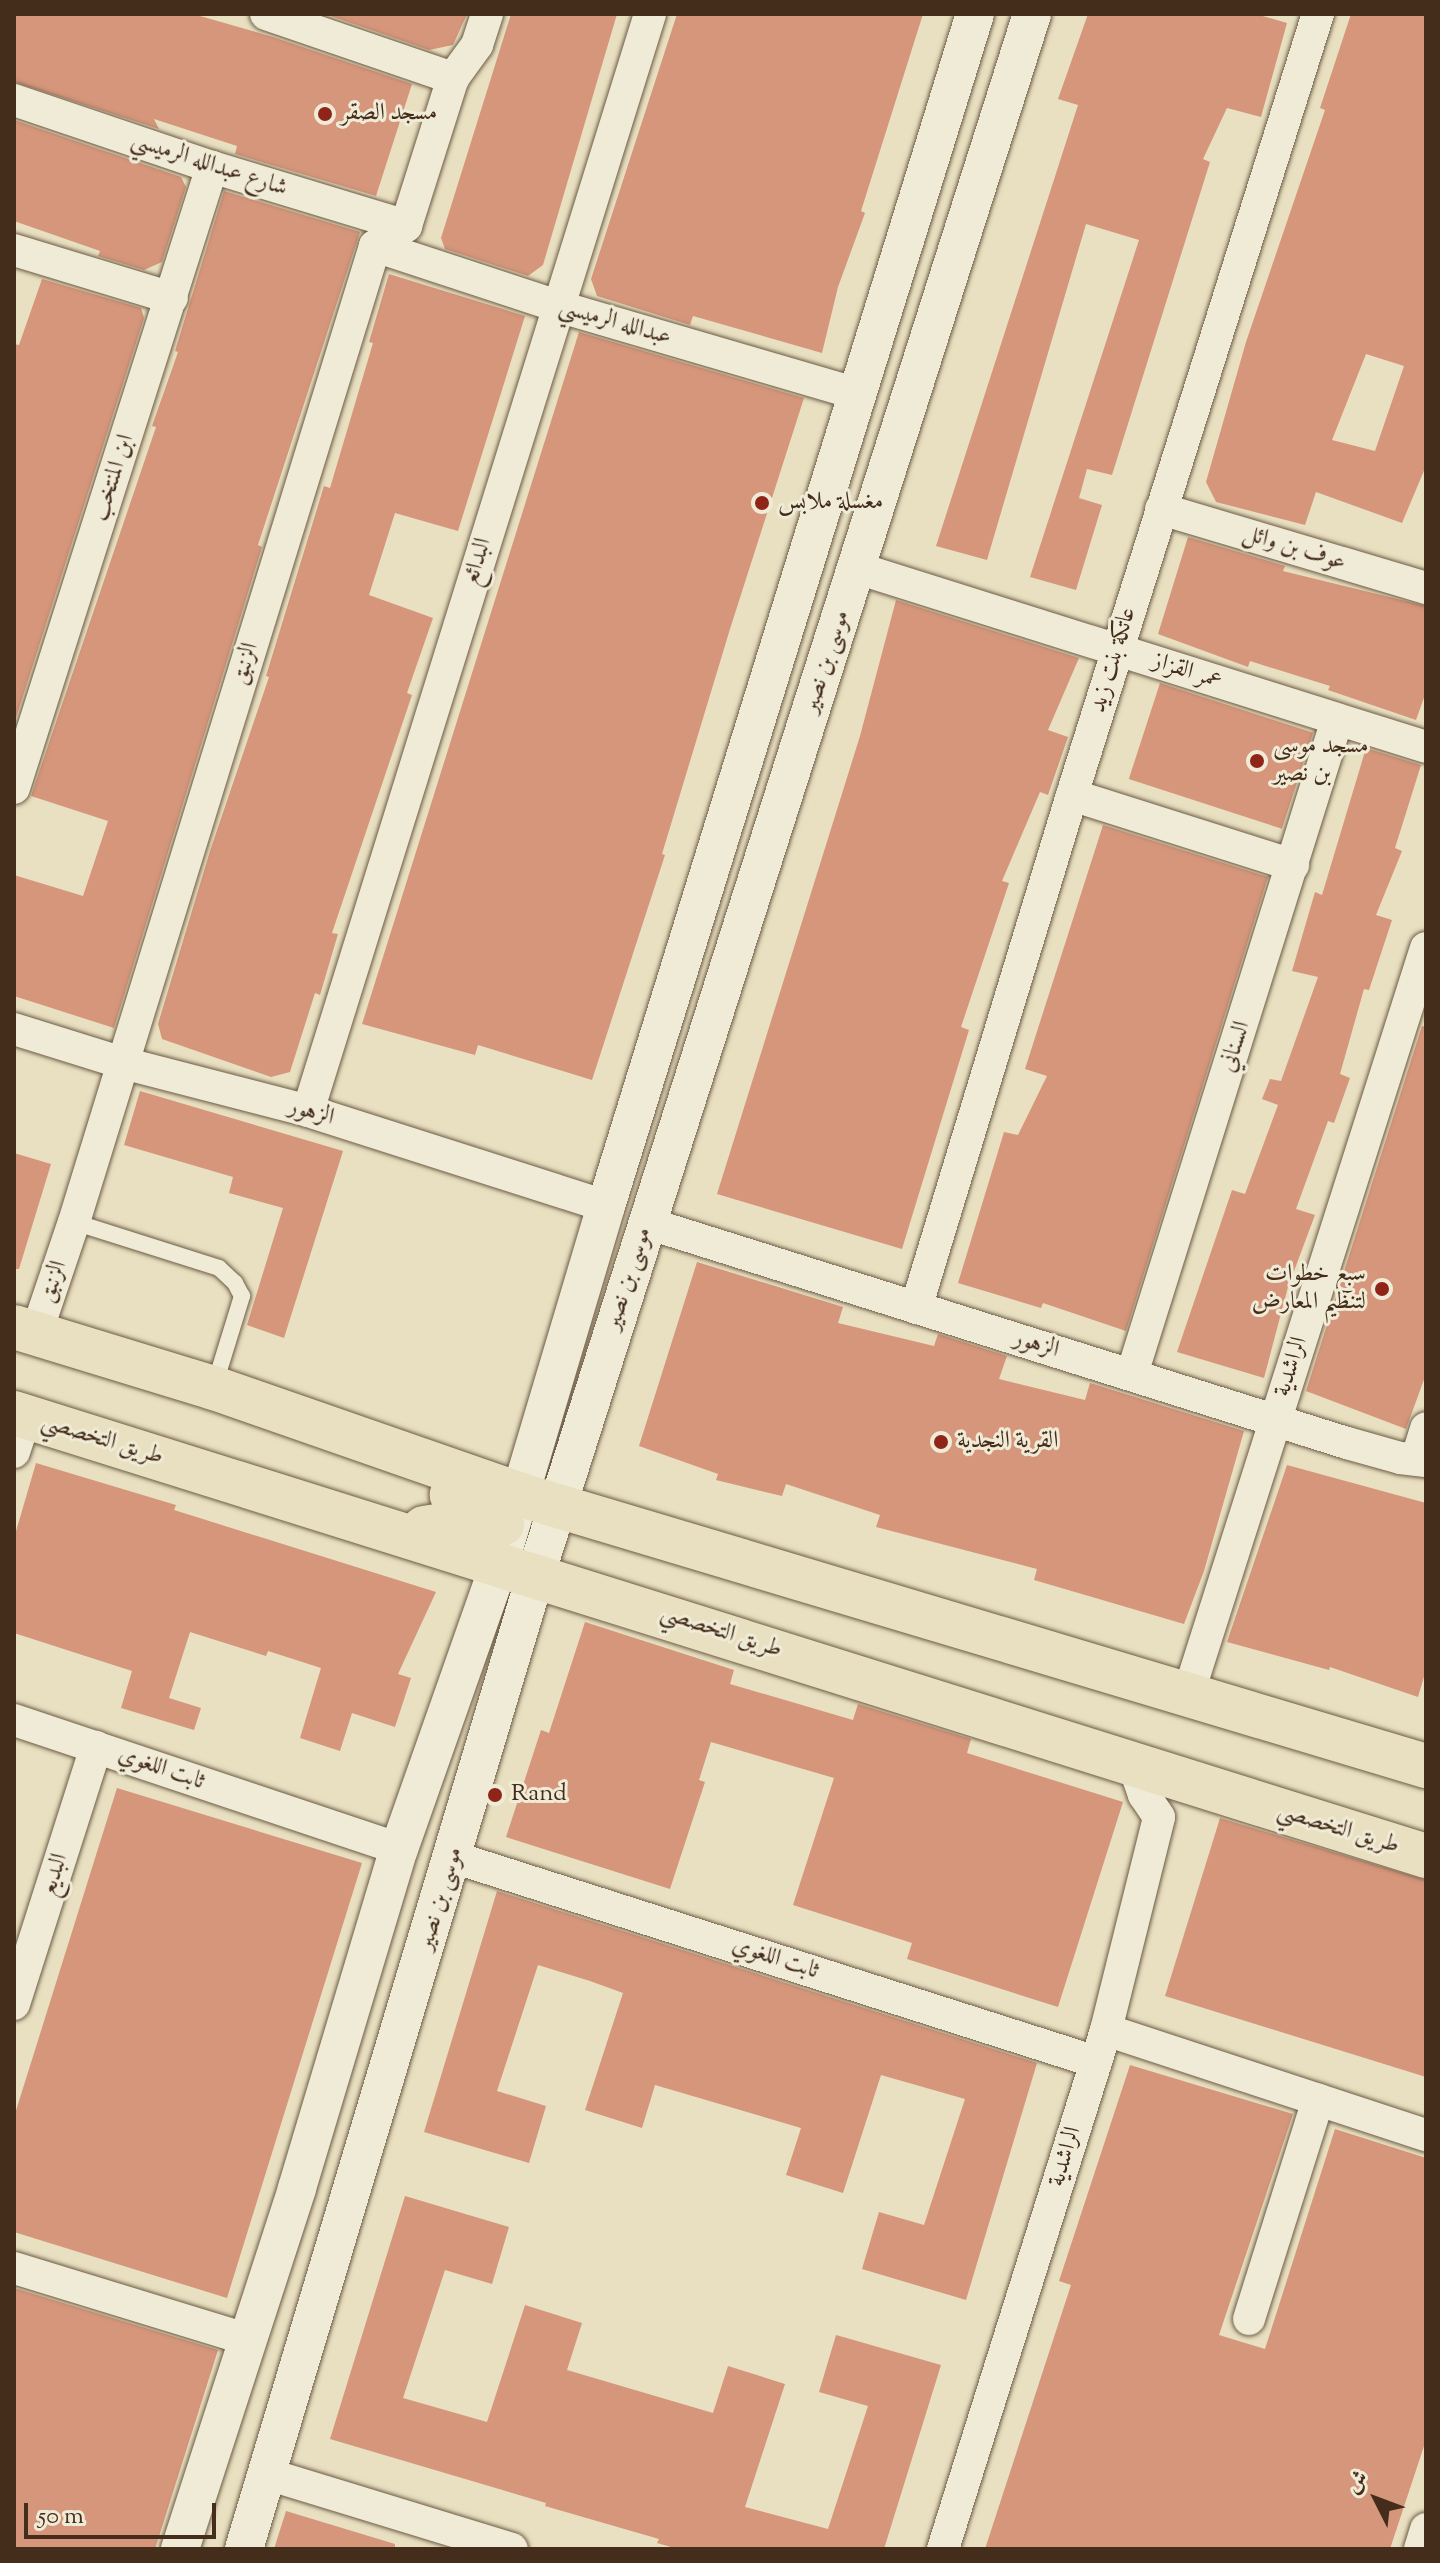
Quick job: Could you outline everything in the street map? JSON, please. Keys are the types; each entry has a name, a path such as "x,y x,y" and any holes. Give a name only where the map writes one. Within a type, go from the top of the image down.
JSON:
{"main road":[{"path":"25,1330 214,1388 540,1501 1426,1766"},
{"name":"طريق التخصصي","path":"18,1427 394,1532 638,1606 1134,1766 1426,1856"},
{"path":"394,1532 456,1523 495,1527 503,1519 496,1511 454,1496 406,1456"},
{"path":"638,1606 551,1557 552,1548 559,1539 657,1536"}],"street":[{"path":"375,246 406,226 453,78 477,45 487,14"},
{"name":"البدائع","path":"308,1111 650,14"},
{"path":"575,1453 559,1474 543,1475 535,1470 537,1439 606,1206 975,14"},
{"name":"موسى بن نصير","path":"540,1501 575,1453 1032,14"},
{"name":"عاتكة بنت زيد","path":"916,1308 1072,795 1318,14"},
{"path":"287,17 453,78"},
{"name":"شارع عبدالله الرميسي","path":"14,100 212,167 406,226"},
{"name":"ابن المنتخب","path":"14,788 212,167"},
{"name":"عبدالله الرميسي","path":"375,246 557,306 857,394"},
{"name":"الزنبق","path":"25,1330 74,1222 375,246"},
{"path":"14,250 172,298"},
{"name":"عوف بن وائل","path":"1161,509 1426,588"},
{"name":"عمر القزاز","path":"857,568 1426,747"},
{"name":"السناني","path":"1132,1374 1337,720"},
{"path":"1072,795 1293,865"},
{"name":"الراشدية","path":"1188,1695 1275,1419 1415,1028 1426,948"},
{"name":"الزهور","path":"14,1029 123,1063 308,1111 606,1206"},
{"name":"الزهور","path":"647,1223 1400,1458 1423,1449"},
{"path":"480,1625 517,1570 540,1501 537,1439"},
{"name":"موسى بن نصير","path":"244,2549 520,1628 517,1570"},
{"path":"180,2549 272,2263 399,1849 493,1595 512,1589 522,1597 520,1628"},
{"name":"ثابت اللغوي","path":"14,1720 399,1849"},
{"name":"البديع","path":"14,2004 96,1747"},
{"name":"الراشدية","path":"943,2549 1106,2030 1159,1817 1144,1795 1134,1766"},
{"name":"ثابت اللغوي","path":"453,1857 1096,2062"},
{"path":"1106,2030 1426,2135"},
{"path":"1249,2319 1318,2100"},
{"path":"272,2263 325,2280"},
{"path":"14,2268 246,2339"},
{"path":"267,2474 512,2549"},
{"path":"1420,2549 1426,2529"}],"lane":[{"path":"74,1222 219,1268 235,1283 242,1296 214,1388"}],"building":[{"path":"14,14 193,14 273,37 412,84 376,196 235,154 237,146 154,119 159,129 14,82"},
{"path":"325,14 467,14 453,45 429,50"},
{"path":"511,14 617,14 543,265 528,276 445,249 441,238"},
{"path":"677,14 923,14 861,211 865,213 838,287 822,353 693,316 690,325 597,296 591,279"},
{"path":"1088,14 1256,14 1287,23 1261,117 1227,108 1203,159 1210,162 1112,475 1087,469 1079,498 1102,505 1076,590 1030,577 1139,240 1086,224 987,560 936,546 1078,105 1058,99"},
{"path":"1351,14 1426,14 1426,466 1402,523 1316,492 1305,525 1216,502 1206,482 1246,342 1325,110 1320,108","holes":["1366,354 1404,366 1375,451 1332,440"]},
{"path":"14,120 181,177 186,187 162,262 144,270 98,256 100,251 14,221"},
{"path":"224,191 360,232 258,545 262,547 114,1028 14,996 14,875 83,896 108,821 31,796 156,427 152,426 178,352 175,351"},
{"path":"389,274 525,316 458,531 395,513 369,595 433,618 407,693 412,695 332,933 338,934 320,995 315,993 290,1072 271,1077 162,1039 158,1024 210,851 269,677 266,676 324,486 330,488 373,343 369,342"},
{"path":"42,279 141,308 144,318 15,721 14,344 19,345"},
{"path":"579,332 804,398 730,629 662,854 665,855 592,1080 478,1045 475,1055 362,1024"},
{"path":"1188,537 1285,566 1283,571 1426,606 1426,692 1416,720 1328,690 1330,686 1250,661 1248,667 1158,634"},
{"path":"896,600 1079,658 1048,730 1068,737 1048,795 1040,792 1002,881 1009,883 961,1027 969,1030 902,1249 717,1194 860,736"},
{"path":"1160,683 1313,733 1282,829 1129,779"},
{"path":"1366,748 1421,765 1395,848 1402,851 1376,915 1392,920 1369,990 1364,989 1340,1074 1350,1078 1334,1123 1328,1121 1296,1209 1315,1215 1288,1287 1264,1378 1177,1352 1232,1190 1245,1194 1278,1105 1262,1099 1270,1079 1281,1081 1318,977 1292,971 1315,892 1322,895"},
{"path":"1103,825 1268,877 1126,1331 1043,1303 1041,1308 958,1283 1004,1132 1018,1135 1047,1076 1025,1069"},
{"name":"سبع خطوات لتنظيم المعارض","path":"1422,1026 1426,1027 1426,1374 1406,1429 1306,1391"},
{"path":"140,1091 343,1151 284,1338 247,1325 283,1208 229,1193 233,1177 124,1145"},
{"path":"14,1153 51,1164 19,1269 14,1269"},
{"path":"697,1262 843,1307 838,1323 934,1346 938,1334 1007,1356 999,1379 1085,1400 1090,1383 1244,1431 1204,1571 1184,1624 1034,1580 1037,1569 876,1527 880,1515 786,1484 782,1496 716,1480 718,1474 639,1446"},
{"path":"36,1463 176,1505 174,1510 436,1592 398,1674 411,1678 395,1727 352,1713 340,1751 300,1738 321,1668 268,1651 266,1656 190,1632 169,1698 201,1708 194,1730 121,1708 132,1671 14,1633 14,1538"},
{"path":"1287,1465 1426,1503 1426,1670 1418,1697 1330,1667 1329,1670 1227,1642"},
{"path":"585,1622 734,1670 730,1684 853,1720 858,1704 971,1739 967,1753 1123,1802 1058,2007 907,1959 912,1943 793,1905 834,1778 711,1742 699,1780 705,1782 670,1889 506,1837 541,1730 549,1733"},
{"path":"117,1788 362,1863 227,2298 14,2232 14,2117"},
{"path":"1220,1818 1426,1880 1426,2077 1165,1996"},
{"path":"497,1891 1037,2063 966,2300 862,2269 879,2212 924,2225 965,2099 881,2075 843,2193 786,2175 801,2128 655,2085 642,2128 585,2110 623,1993 590,1981 538,1965 497,2091 546,2106 529,2163 424,2132"},
{"path":"1130,2065 1293,2114 1219,2335 1265,2349 1335,2129 1426,2158 1426,2440 1390,2549 985,2549 1071,2285 1059,2281"},
{"path":"405,2196 509,2227 492,2284 445,2270 403,2398 487,2422 525,2305 582,2323 567,2370 713,2413 728,2366 785,2384 745,2507 828,2529 868,2406 819,2392 836,2335 941,2365 884,2549 678,2549 657,2543 659,2539 545,2506 546,2503 330,2439"},
{"path":"14,2288 218,2350 155,2549 14,2549"},
{"path":"286,2511 395,2544 395,2549 274,2549"}],"place":[{"name":"مسجد الصقر","path":"325,114"},
{"name":"مغسلة ملابس","path":"762,503"},
{"name":"مسجد موسى بن نصير","path":"1257,761"},
{"name":"سبع خطوات لتنظيم المعارض","path":"1382,1289"},
{"name":"القرية النجدية","path":"941,1442"},
{"name":"Rand","path":"495,1795"}]}
